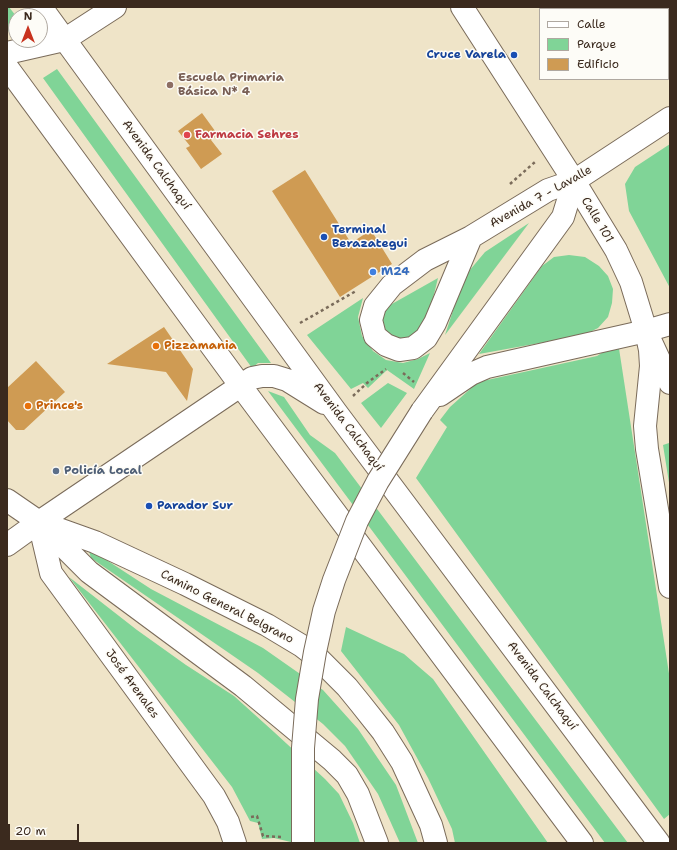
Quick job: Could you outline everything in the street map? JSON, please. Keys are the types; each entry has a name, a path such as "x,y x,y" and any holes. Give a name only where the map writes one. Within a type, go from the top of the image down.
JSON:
{"main road":[{"name":"Avenida Calchaquí","path":"40,7 336,412 659,843"},
{"path":"7,53 64,40 115,7"},
{"name":"Calle 101","path":"462,7 574,181 616,250 631,282 646,331 670,383"},
{"path":"7,67 240,385 582,843"},
{"name":"Avenida 7 - Lavalle","path":"471,237 435,323 426,338 413,348 398,350 386,345 375,336 371,320 375,306 392,285 425,260 471,237 548,190 574,181 670,118"},
{"path":"303,843 303,748 307,700 315,652 324,611 334,580 357,521 378,481 422,411 563,217 574,181"},
{"path":"422,411 447,390 471,374 487,367 646,331 670,324"},
{"path":"646,331 650,350 651,366 645,426 647,449 670,588"},
{"path":"7,545 252,378 274,376 287,380 302,388 336,412"},
{"name":"Camino General Belgrano","path":"7,500 39,522 89,572 243,686 332,760 347,775 358,794 377,843"},
{"name":"Camino General Belgrano","path":"39,522 95,542 185,584 267,625 302,646 320,660 347,687 360,703 402,762 430,825 436,843"},
{"name":"José Arenales","path":"39,522 51,573 214,796 228,822 235,843"}],"path":[{"path":"257,816 263,836 277,837"}],"green space":[{"path":"7,7 9,7 8,30"},
{"path":"57,69 271,363 258,363 252,368 43,78"},
{"path":"670,144 670,288 629,211 625,184 635,167"},
{"path":"529,223 445,335 464,277 485,252"},
{"path":"569,255 585,257 599,266 608,276 613,289 612,303 608,317 598,328 584,335 479,354 542,266 554,257"},
{"path":"438,278 426,327 413,338 399,342 387,334 383,323 383,309"},
{"path":"363,298 358,317 362,336 373,351 386,360 403,363 418,359 430,353 414,389 387,370 368,388 363,383 351,389 307,335"},
{"path":"618,342 670,680 670,814 664,819 416,478 447,427 440,420 450,407 478,382 597,356"},
{"path":"388,383 407,393 381,428 361,403"},
{"path":"268,391 284,397 310,435 335,453 628,843 605,843"},
{"path":"670,444 670,489 663,445"},
{"path":"88,548 151,589 263,648 323,690 358,729 396,785 418,843 400,843 378,794 345,746 323,724 258,673 91,558"},
{"path":"69,577 137,630 186,665 234,696 274,732 339,794 353,823 360,843 295,843 274,838 262,839 258,823 250,821 232,787"},
{"path":"346,627 404,654 433,679 548,843 455,843 452,829 428,778 399,725 341,651"}],"building":[{"path":"202,113 218,135 211,140 222,154 201,169 186,148 190,146 178,131"},
{"name":"Terminal Berazategui","path":"305,170 351,243 371,230 392,264 340,297 272,191"},
{"name":"Pizzamania","path":"164,327 193,369 187,401 166,372 107,364"},
{"name":"Prince's","path":"36,361 65,392 24,430 16,430 7,420 7,388"}],"place":[{"name":"Cruce Varela","path":"514,55"},
{"name":"Escuela Primaria Básica N* 4","path":"170,85"},
{"name":"Farmacia Sehres","path":"187,135"},
{"name":"Terminal Berazategui","path":"324,237"},
{"name":"M24","path":"373,272"},
{"name":"Pizzamania","path":"156,346"},
{"name":"Prince's","path":"28,406"},
{"name":"Policía Local","path":"56,471"},
{"name":"Parador Sur","path":"149,506"}]}
